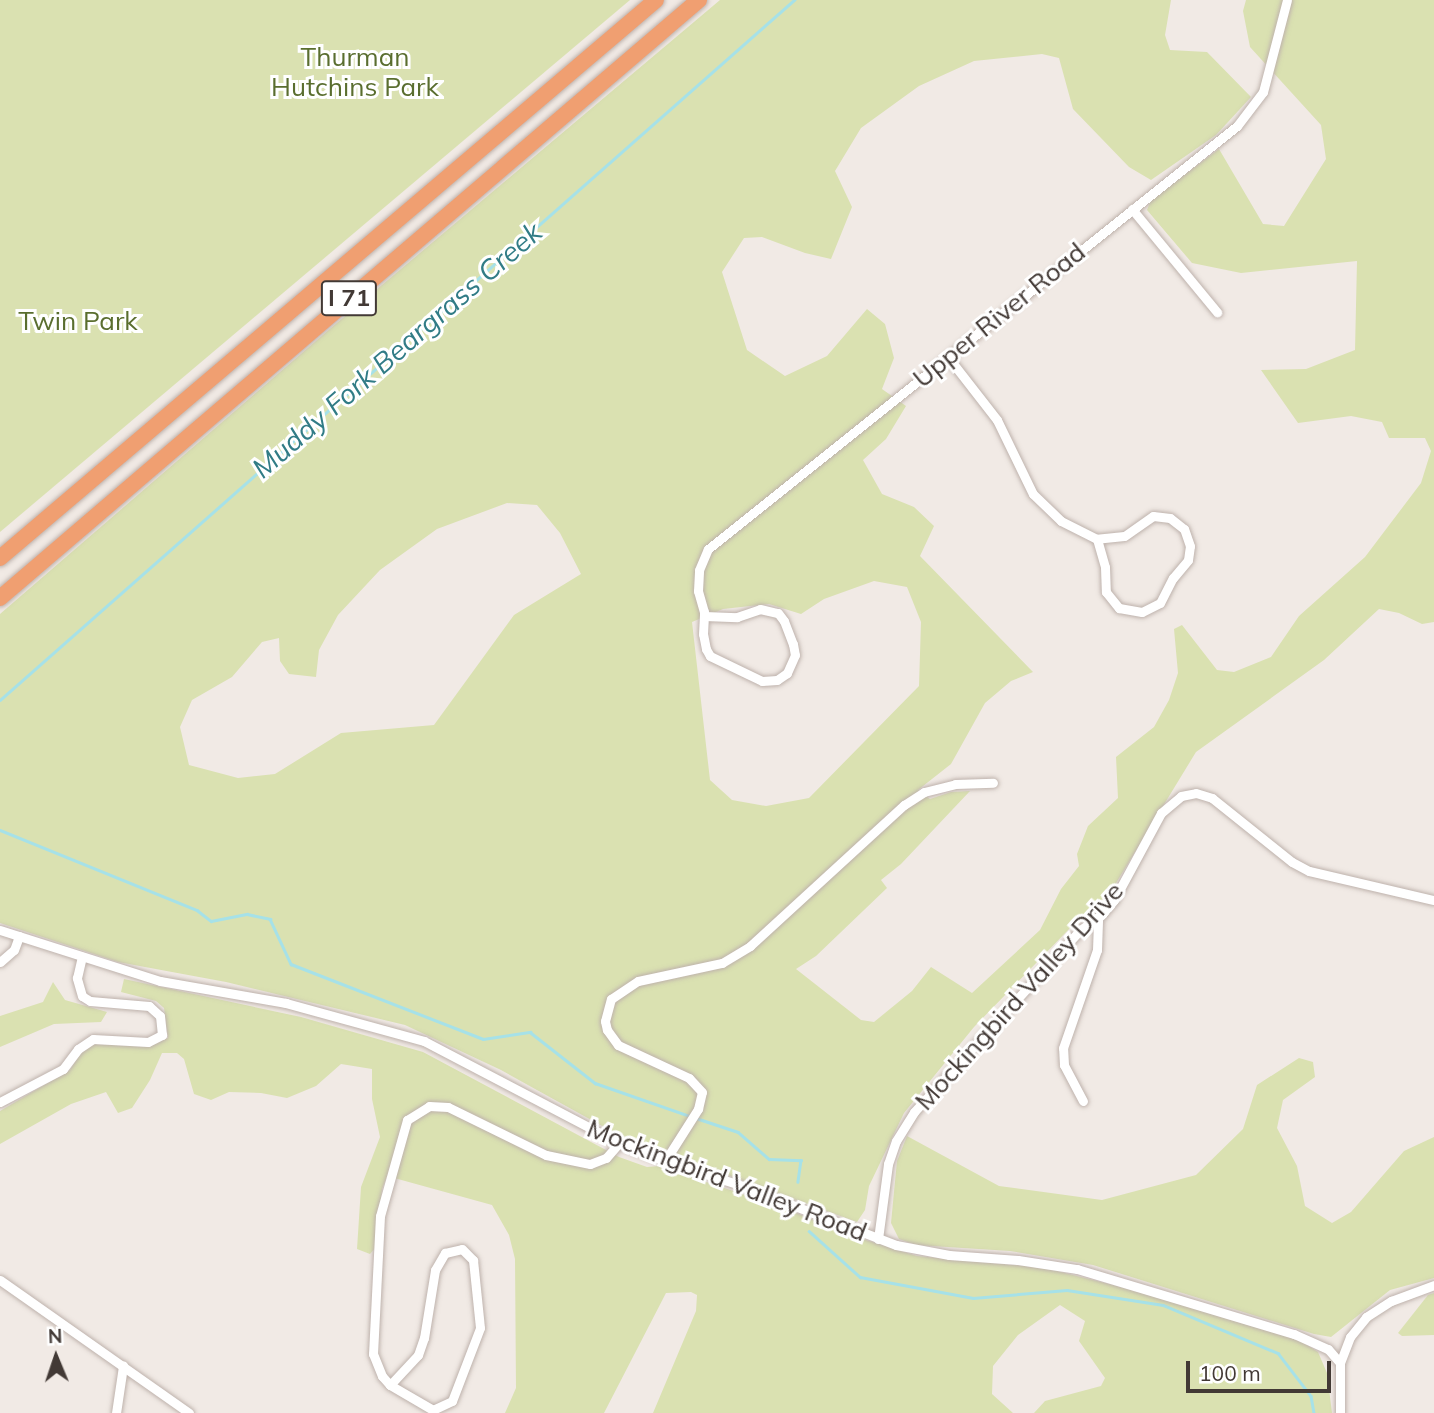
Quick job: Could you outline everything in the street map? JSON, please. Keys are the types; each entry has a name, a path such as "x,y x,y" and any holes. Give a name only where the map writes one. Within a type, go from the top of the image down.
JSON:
{"highway":[{"name":"I 71","path":"0,558 656,0"},
{"name":"I 71","path":"0,598 699,0"}],"street":[{"name":"Upper River Road","path":"704,616 737,617 760,609 778,613 793,644 792,666 776,680 762,681 710,656 703,634 704,616 698,591 699,570 708,549 1218,142 1249,113 1270,73 1287,0"},
{"path":"1132,209 1217,312"},
{"path":"948,357 997,420 1033,494 1060,520 1097,539 1124,536 1153,516 1170,518 1184,528 1190,546 1188,560 1173,578 1160,603 1135,613 1119,608 1106,592 1105,567 1097,539"},
{"path":"665,1161 694,1115 702,1092 689,1077 618,1045 611,1037 605,1021 611,999 638,981 722,963 750,946 904,805 924,792 955,784 993,783"},
{"name":"Mockingbird Valley Drive","path":"878,1239 888,1164 896,1141 908,1121 1079,930 1098,917 1123,885 1161,813 1171,803 1190,793 1212,798 1303,869 1434,900"},
{"path":"1083,1101 1064,1065 1063,1048 1097,950 1098,917"},
{"name":"Mockingbird Valley Road","path":"0,930 160,981 286,1003 424,1041 619,1143 743,1186 878,1239 921,1251 1040,1263 1115,1279 1294,1334 1328,1349 1340,1363"},
{"path":"0,962 14,950 19,936"},
{"path":"0,1102 63,1069 78,1049 93,1039 148,1042 162,1035 160,1016 149,1006 90,1002 82,996 77,978 82,957"},
{"path":"390,1385 418,1355 424,1338 435,1270 445,1253 462,1249 472,1260 480,1328 452,1401 440,1409 426,1409 390,1385 373,1354 380,1216 407,1120 429,1106 448,1107 546,1155 590,1164 606,1158 619,1143"},
{"path":"0,1280 189,1413"},
{"path":"1340,1413 1340,1363 1345,1347 1361,1322 1391,1301 1434,1285"},
{"path":"116,1413 123,1366"}],"green space":[{"path":"0,0 630,0 0,532"},
{"path":"720,0 1171,0 1165,35 1170,50 1207,52 1251,97 1216,135 1151,180 1129,167 1073,109 1059,58 1042,54 974,61 919,86 861,128 835,171 852,207 831,259 805,253 762,237 744,238 722,272 747,350 785,376 827,356 867,309 885,324 894,358 882,389 906,406 886,439 863,460 882,494 914,507 934,526 920,556 1033,672 1011,681 985,703 951,764 918,790 930,799 951,792 970,791 901,864 881,880 887,888 816,956 796,969 861,1020 874,1022 912,991 931,967 972,993 1040,930 1061,889 1079,866 1077,854 1088,826 1118,798 1116,757 1154,727 1169,700 1178,673 1174,629 1182,625 1217,670 1234,672 1271,657 1299,616 1365,557 1421,483 1431,451 1425,438 1389,438 1382,422 1351,416 1298,423 1261,370 1306,369 1355,350 1357,261 1241,273 1192,263 1147,210 1151,200 1219,149 1263,224 1284,226 1326,159 1321,125 1250,47 1243,11 1246,0 1434,0 1434,622 1422,624 1399,613 1379,609 1324,660 1196,752 1110,893 1072,926 974,1027 904,1113 869,1186 865,1210 857,1222 622,1137 501,1070 405,1025 226,982 118,962 0,923 0,614 331,328","holes":["507,503 537,505 560,533 581,574 514,615 434,725 341,733 275,774 238,778 189,765 180,727 192,700 232,677 262,642 279,638 280,661 289,674 316,677 319,650 338,615 380,570 437,529","874,581 907,587 921,622 919,686 809,798 766,806 732,800 710,780 692,622 723,609 769,604 801,614 824,599"]},
{"path":"124,979 301,1017 423,1052 619,1157 647,1167 659,1166 787,1209 850,1235 917,1256 1045,1268 1137,1291 1301,1341 1318,1352 1327,1373 1332,1413 1034,1413 1045,1401 1101,1386 1105,1378 1079,1341 1085,1321 1060,1305 1018,1335 993,1366 992,1394 1013,1413 653,1413 696,1311 697,1295 691,1292 666,1293 604,1413 505,1413 516,1388 515,1259 509,1235 492,1205 387,1176 382,1189 376,1247 370,1254 357,1249 361,1187 380,1137 372,1099 372,1069 341,1064 316,1086 287,1098 261,1093 229,1092 211,1100 194,1094 184,1059 177,1053 162,1053 150,1080 132,1108 118,1113 106,1092 71,1104 0,1144 0,1111 70,1070 83,1049 96,1044 149,1047 168,1038 164,1008 156,1001 121,992"},
{"path":"53,982 65,1000 107,1012 101,1022 54,1024 0,1047 0,1016 43,1002"},
{"path":"1299,1058 1313,1062 1315,1077 1283,1100 1277,1128 1297,1166 1305,1206 1332,1223 1351,1212 1404,1151 1434,1137 1434,1278 1390,1290 1331,1337 1093,1265 1010,1251 916,1245 899,1239 891,1223 897,1161 907,1136 999,1186 1102,1200 1196,1175 1243,1129 1257,1085"},
{"path":"1434,1293 1434,1335 1402,1336 1398,1333 1428,1295"}],"waterway":[{"name":"Muddy Fork Beargrass Creek","path":"0,700 794,0"},
{"path":"0,830 197,910 211,921 247,914 270,919 291,964 483,1039 530,1032 595,1083 690,1116"},
{"path":"696,1118 738,1132 769,1159 801,1160 798,1182"},
{"path":"809,1231 860,1277 973,1298 1067,1290 1163,1305 1278,1353 1311,1396 1314,1413"}],"park label":[{"name":"Thurman Hutchins Park","path":"355,72"},
{"name":"Twin Park","path":"78,321"}]}
